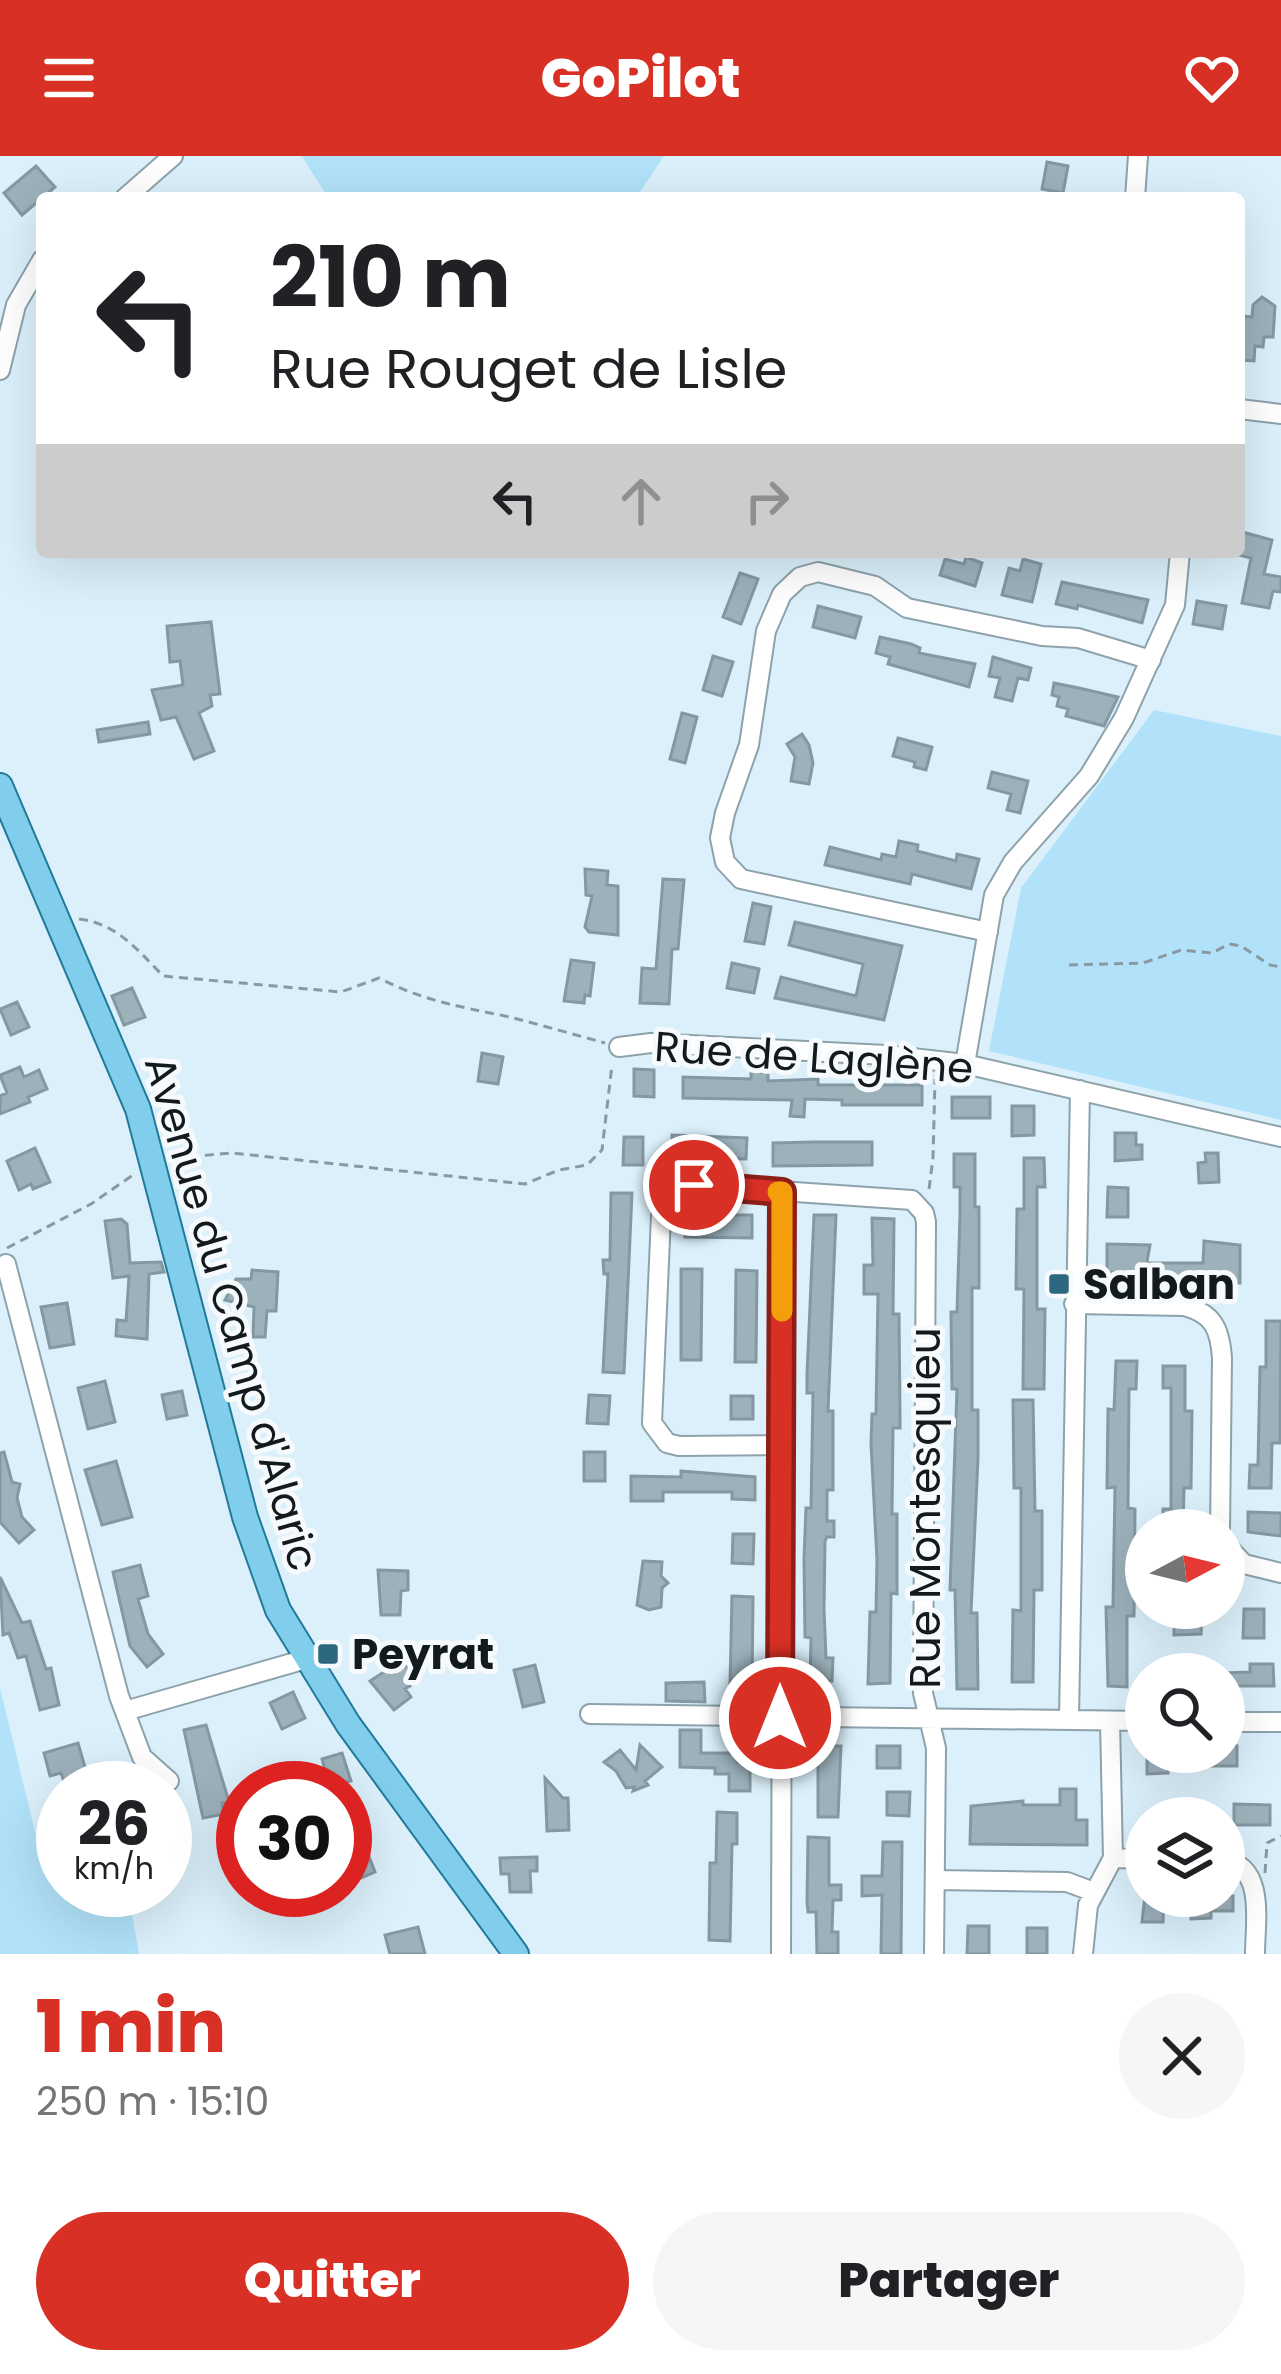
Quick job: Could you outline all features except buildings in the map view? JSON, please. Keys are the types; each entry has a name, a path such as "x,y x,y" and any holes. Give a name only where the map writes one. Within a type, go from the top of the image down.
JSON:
{"main road":[{"name":"Avenue du Camp d'Alaric","path":"0,786 121,1064 154,1160 245,1517 278,1610 306,1659 516,1954"}],"street":[{"path":"132,192 173,156"},
{"path":"1135,192 1138,156"},
{"path":"0,370 16,305 36,270"},
{"path":"1245,411 1281,414"},
{"path":"965,1064 994,895 1013,862 1089,776 1124,718 1175,605 1179,558"},
{"path":"988,932 741,878 725,862 720,838 725,814 749,745 766,631 782,594 800,577 818,572 875,586 908,608 1042,636 1078,638 1151,660"},
{"name":"Rue de Laglène","path":"619,1047 651,1043 965,1064 1281,1137"},
{"path":"1069,1719 1080,1090"},
{"path":"781,1445 667,1443 658,1435 651,1410 665,1200 694,1185 899,1197 919,1206"},
{"path":"781,1954 782,1192"},
{"name":"Rue Montesquieu","path":"919,1206 926,1222 923,1693 936,1748 934,1954"},
{"path":"3,1257 125,1712 147,1761"},
{"path":"1074,1304 1184,1306 1211,1319 1220,1335 1222,1358 1220,1509"},
{"path":"1245,1564 1281,1573"},
{"path":"125,1712 306,1659"},
{"path":"590,1714 1125,1721"},
{"path":"1083,1954 1084,1919 1113,1858 1110,1721"},
{"path":"1245,1722 1281,1722"},
{"path":"1113,1858 1125,1858"},
{"path":"1245,1872 1252,1882 1256,1954"},
{"path":"935,1880 1067,1882 1094,1892"}],"path":[{"path":"3,1257 154,1160 232,1153 525,1184 587,1165 602,1150 612,1065 619,1047 454,1008 380,978 341,992 163,976 128,939 96,921 58,917"},
{"path":"1069,965 1143,963 1180,950 1212,953 1229,944 1281,967"},
{"path":"919,1206 932,1177 935,1060"},
{"path":"1252,1882 1266,1871 1267,1843 1281,1836"}],"shaded area":[{"path":"302,156 664,156 640,192 324,192"},
{"path":"1154,710 1281,736 1281,1120 989,1051 1021,888"},
{"path":"0,1688 36,1836 36,1917 133,1917 139,1954 0,1954"}],"slow traffic":[{"path":"778,1192 782,1192 782,1311"}],"place":[{"name":"Salban","path":"1059,1284"},
{"name":"Peyrat","path":"328,1654"}],"route":[{"path":"694,1185 782,1192 780,1718"}]}
